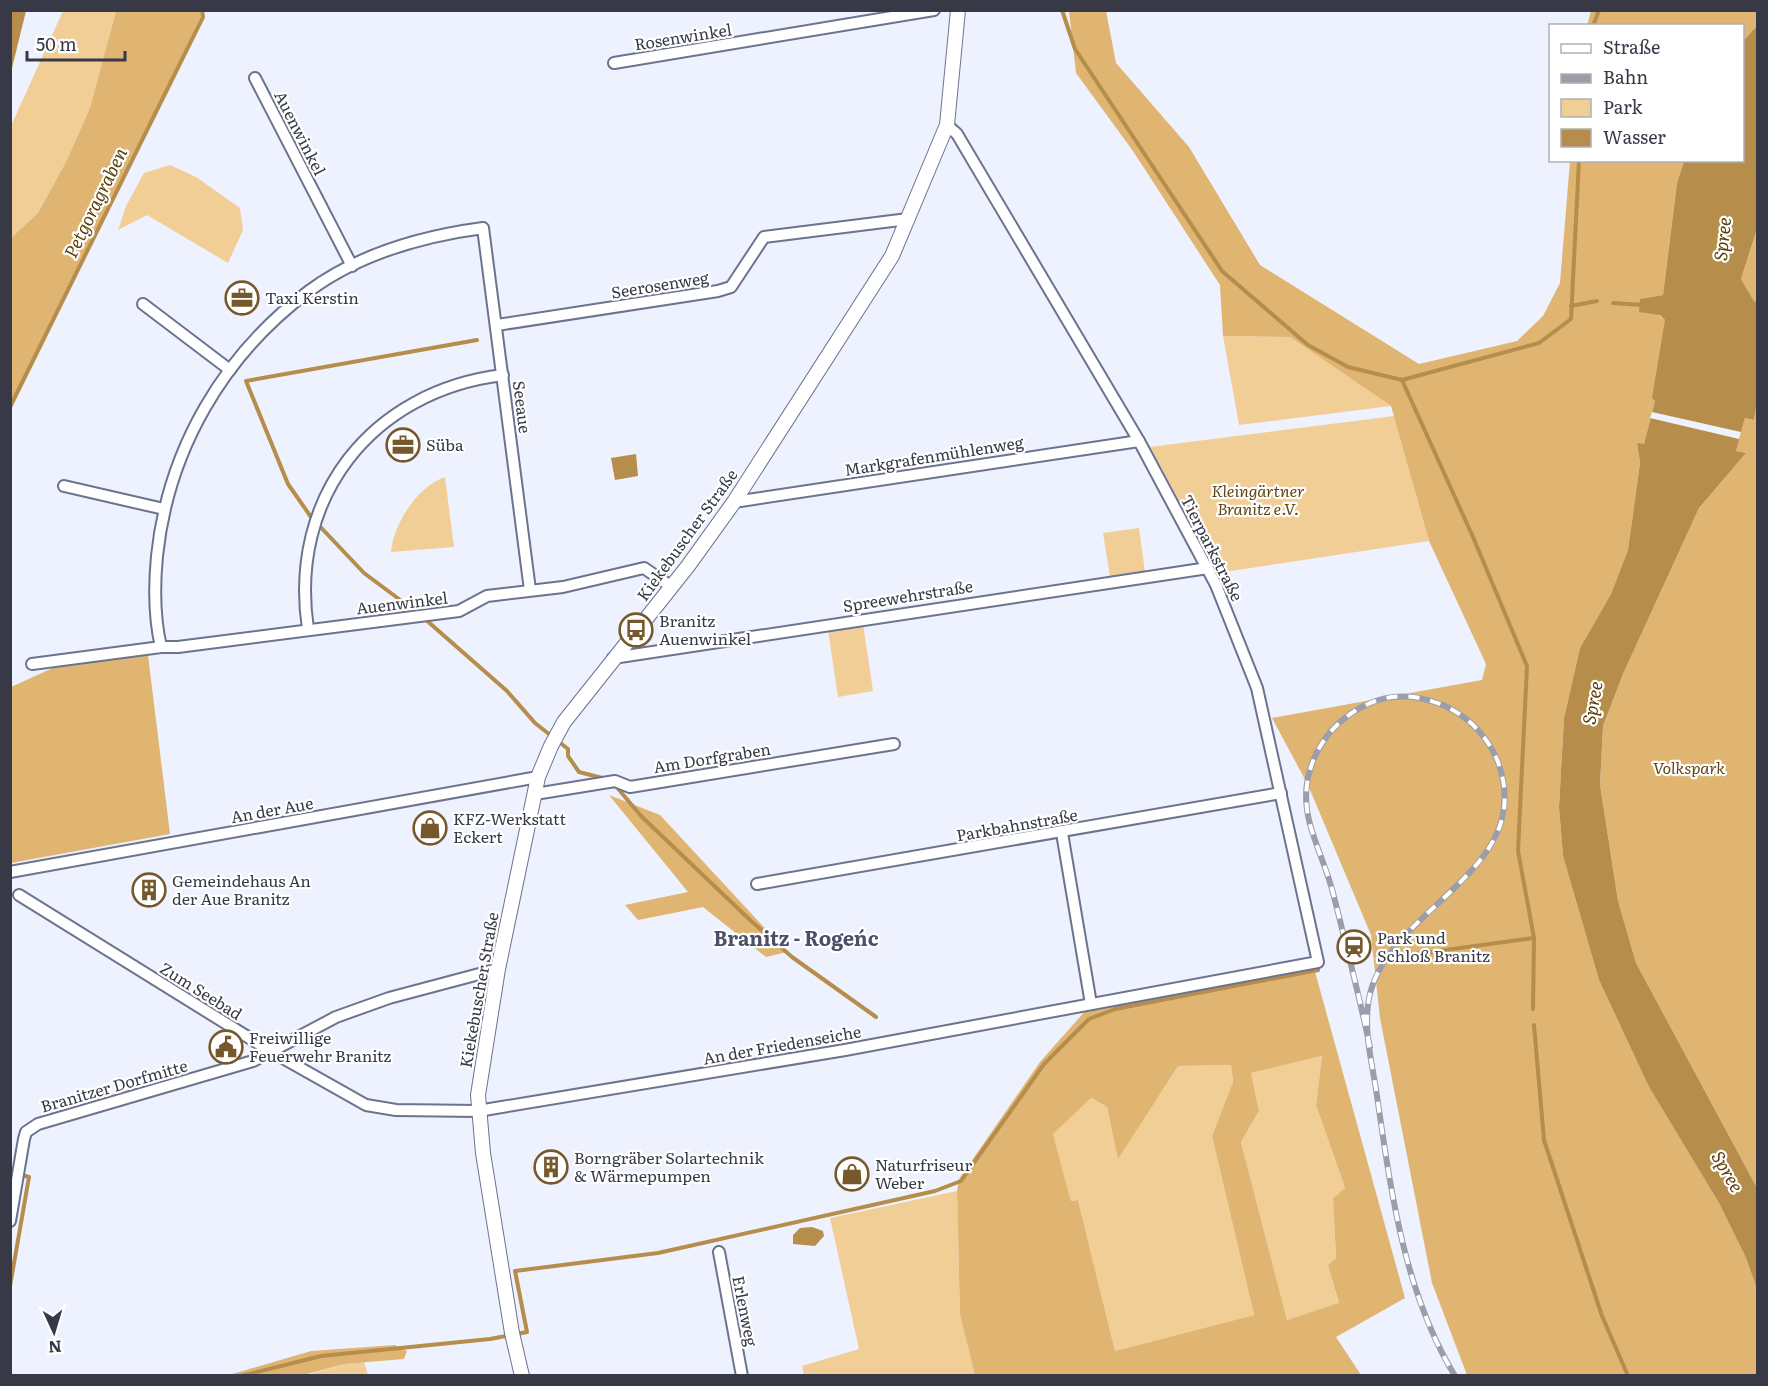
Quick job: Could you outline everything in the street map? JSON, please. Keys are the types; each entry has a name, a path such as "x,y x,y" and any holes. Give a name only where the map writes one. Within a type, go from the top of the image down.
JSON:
{"street":[{"name":"Rosenwinkel","path":"614,63 934,10"},
{"name":"Kiekebuscher Straße","path":"522,1376 512,1333 478,1111 478,1095 498,969 538,777 550,746 564,722 672,586 734,502 892,256 947,125 958,10"},
{"name":"Auenwinkel","path":"255,78 352,266"},
{"name":"Tierparkstraße","path":"947,125 957,134 1139,441 1208,568 1250,666 1318,962"},
{"name":"Seerosenweg","path":"497,325 718,291 731,286 764,237 908,219"},
{"name":"Seeaue","path":"352,266 415,241 483,228 530,590"},
{"path":"161,647 155,603 164,509 173,475 186,441 204,406 230,369 267,328 309,290 352,266"},
{"path":"143,304 230,369"},
{"path":"308,629 306,570 316,521 333,478 348,456 394,415 414,402 451,385 503,375"},
{"name":"Markgrafenmühlenweg","path":"734,502 1139,441"},
{"path":"64,486 164,509"},
{"name":"Auenwinkel","path":"32,664 459,611 487,596 562,587 644,568 672,586"},
{"name":"Spreewehrstraße","path":"614,658 1208,568"},
{"name":"Am Dorfgraben","path":"535,794 615,781 630,787 894,744"},
{"name":"An der Aue","path":"10,872 538,777"},
{"name":"Parkbahnstraße","path":"757,884 1062,833 1281,793"},
{"path":"1062,833 1091,1004"},
{"name":"Zum Seebad","path":"19,895 272,1052 366,1105 396,1110 478,1111"},
{"name":"An der Friedenseiche","path":"478,1111 845,1050 1318,962"},
{"name":"Branitzer Dorfmitte","path":"10,1221 24,1138 31,1127 228,1069 272,1052 336,1017 389,998 498,969"},
{"name":"Erlenweg","path":"719,1252 742,1376"}],"green space":[{"path":"63,11 116,11 90,108 67,160 38,213 11,238 11,126"},
{"path":"116,11 200,11 201,16 11,409 11,238 38,213 67,160 90,108"},
{"path":"1069,11 1106,11 1116,63 1189,147 1260,265 1419,364 1517,341 1543,316 1560,283 1570,162 1684,162 1677,183 1663,295 1640,299 1665,320 1665,329 1655,401 1644,444 1637,444 1640,463 1628,550 1611,594 1580,648 1564,718 1559,807 1563,856 1599,980 1649,1087 1719,1203 1746,1258 1757,1289 1757,1375 1467,1375 1432,1283 1380,1018 1371,935 1308,785 1272,718 1482,680 1486,664 1429,541 1391,406 1290,337 1223,336 1220,285 1133,151 1076,73"},
{"path":"1591,11 1757,11 1757,26 1744,40 1744,24 1588,24"},
{"path":"170,165 196,177 240,208 243,230 228,263 147,215 118,230 126,206 144,173"},
{"path":"1757,229 1757,302 1754,301 1741,279"},
{"path":"1223,336 1290,337 1391,406 1239,425"},
{"name":"Volkspark","path":"1757,396 1757,1188 1636,963 1618,901 1600,785 1603,726 1623,674 1699,508 1746,453 1736,451 1745,418 1754,420"},
{"name":"Kleingärtner Branitz e.V.","path":"1394,416 1429,541 1218,573 1150,447"},
{"path":"445,477 454,547 391,552 396,530 409,507 425,489"},
{"path":"1139,528 1145,572 1110,577 1103,533"},
{"path":"863,624 873,691 838,697 828,630"},
{"path":"148,655 170,834 11,863 11,687 55,667"},
{"path":"609,795 660,815 787,952 766,957 703,907 638,920 625,905 688,892"},
{"path":"1314,968 1405,1298 1336,1337 1361,1375 975,1375 960,1315 957,1191 959,1179 1040,1062 1087,1009","holes":["1322,1056 1316,1105 1345,1188 1333,1198 1336,1258 1328,1265 1339,1303 1287,1320 1241,1142 1259,1111 1251,1073","1231,1065 1233,1082 1212,1136 1254,1315 1115,1351 1078,1200 1071,1201 1053,1134 1091,1098 1107,1107 1118,1159 1178,1066"]},
{"path":"1322,1056 1316,1105 1345,1188 1333,1198 1336,1258 1328,1265 1339,1304 1287,1320 1241,1142 1259,1111 1251,1073"},
{"path":"1231,1065 1233,1082 1212,1136 1254,1315 1115,1351 1078,1200 1071,1201 1053,1134 1090,1098 1107,1107 1118,1158 1178,1066"},
{"path":"957,1191 960,1315 975,1375 804,1375 802,1366 859,1349 830,1218"},
{"path":"395,1345 407,1351 404,1359 344,1364 304,1375 229,1375 311,1351"},
{"path":"364,1362 368,1375 304,1376 344,1364"}],"water":[{"path":"10,11 26,11 11,72"},
{"name":"Spree","path":"1757,26 1757,229 1741,279 1754,301 1757,302 1758,396 1754,420 1745,418 1736,451 1746,453 1699,508 1623,674 1603,726 1600,785 1618,901 1636,963 1757,1188 1757,1289 1746,1258 1719,1203 1649,1087 1599,980 1563,856 1559,807 1564,718 1580,648 1611,594 1628,550 1640,463 1637,443 1644,444 1655,401 1652,398 1665,320 1660,315 1639,312 1640,299 1663,295 1677,183 1684,162 1744,162 1744,40"},
{"path":"636,454 638,476 615,480 611,458"},
{"path":"812,1227 823,1231 824,1236 815,1246 793,1244 793,1235 800,1228"}],"pier":[{"path":"1652,412 1741,432 1739,439 1650,418"}],"waterway":[{"name":"Petgoragraben","path":"10,407 203,17 202,10"},
{"path":"1062,10 1075,49 1222,271 1308,345 1348,367 1402,380"},
{"path":"1594,24 1599,10"},
{"path":"1533,1009 1534,938 1518,851 1527,666 1473,537 1402,380 1539,343 1571,319 1579,162"},
{"path":"1571,306 1597,301"},
{"path":"1613,303 1643,305"},
{"path":"419,614 364,573 311,517 288,484 246,381 477,340"},
{"path":"425,619 507,691 535,723 568,749 568,756 579,772 610,780"},
{"path":"615,785 641,816 749,919 792,957 876,1017"},
{"path":"1394,957 1534,938"},
{"path":"241,1376 321,1356 490,1339 527,1332 515,1271 658,1253 935,1191 961,1181 1044,1064 1089,1019 1115,1009 1318,970"},
{"path":"1534,1025 1544,1140 1602,1316 1628,1376"},
{"name":"Petgoragraben","path":"10,1172 29,1177 10,1286"}],"railway":[{"path":"1370,1047 1366,1028 1357,989 1333,893 1310,824 1307,787 1316,753 1326,738 1352,713 1378,700 1397,696 1416,697 1435,702 1454,711 1470,722 1483,736 1498,762 1505,801 1497,834 1478,863 1399,942 1378,972 1367,1016 1367,1028 1368,1039 1388,1168 1402,1240 1423,1310 1455,1376"}],"place":[{"name":"Taxi Kerstin","path":"242,298"},
{"name":"Süba","path":"403,445"},
{"name":"Branitz Auenwinkel","path":"636,630"},
{"name":"KFZ-Werkstatt Eckert","path":"430,828"},
{"name":"Gemeindehaus An der Aue Branitz","path":"149,890"},
{"name":"Park und Schloß Branitz","path":"1354,947"},
{"name":"Freiwillige Feuerwehr Branitz","path":"226,1047"},
{"name":"Borngräber Solartechnik & Wärmepumpen","path":"551,1167"},
{"name":"Naturfriseur Weber","path":"852,1174"}],"district":[{"name":"Branitz - Rogeńc","path":"796,939"}]}
